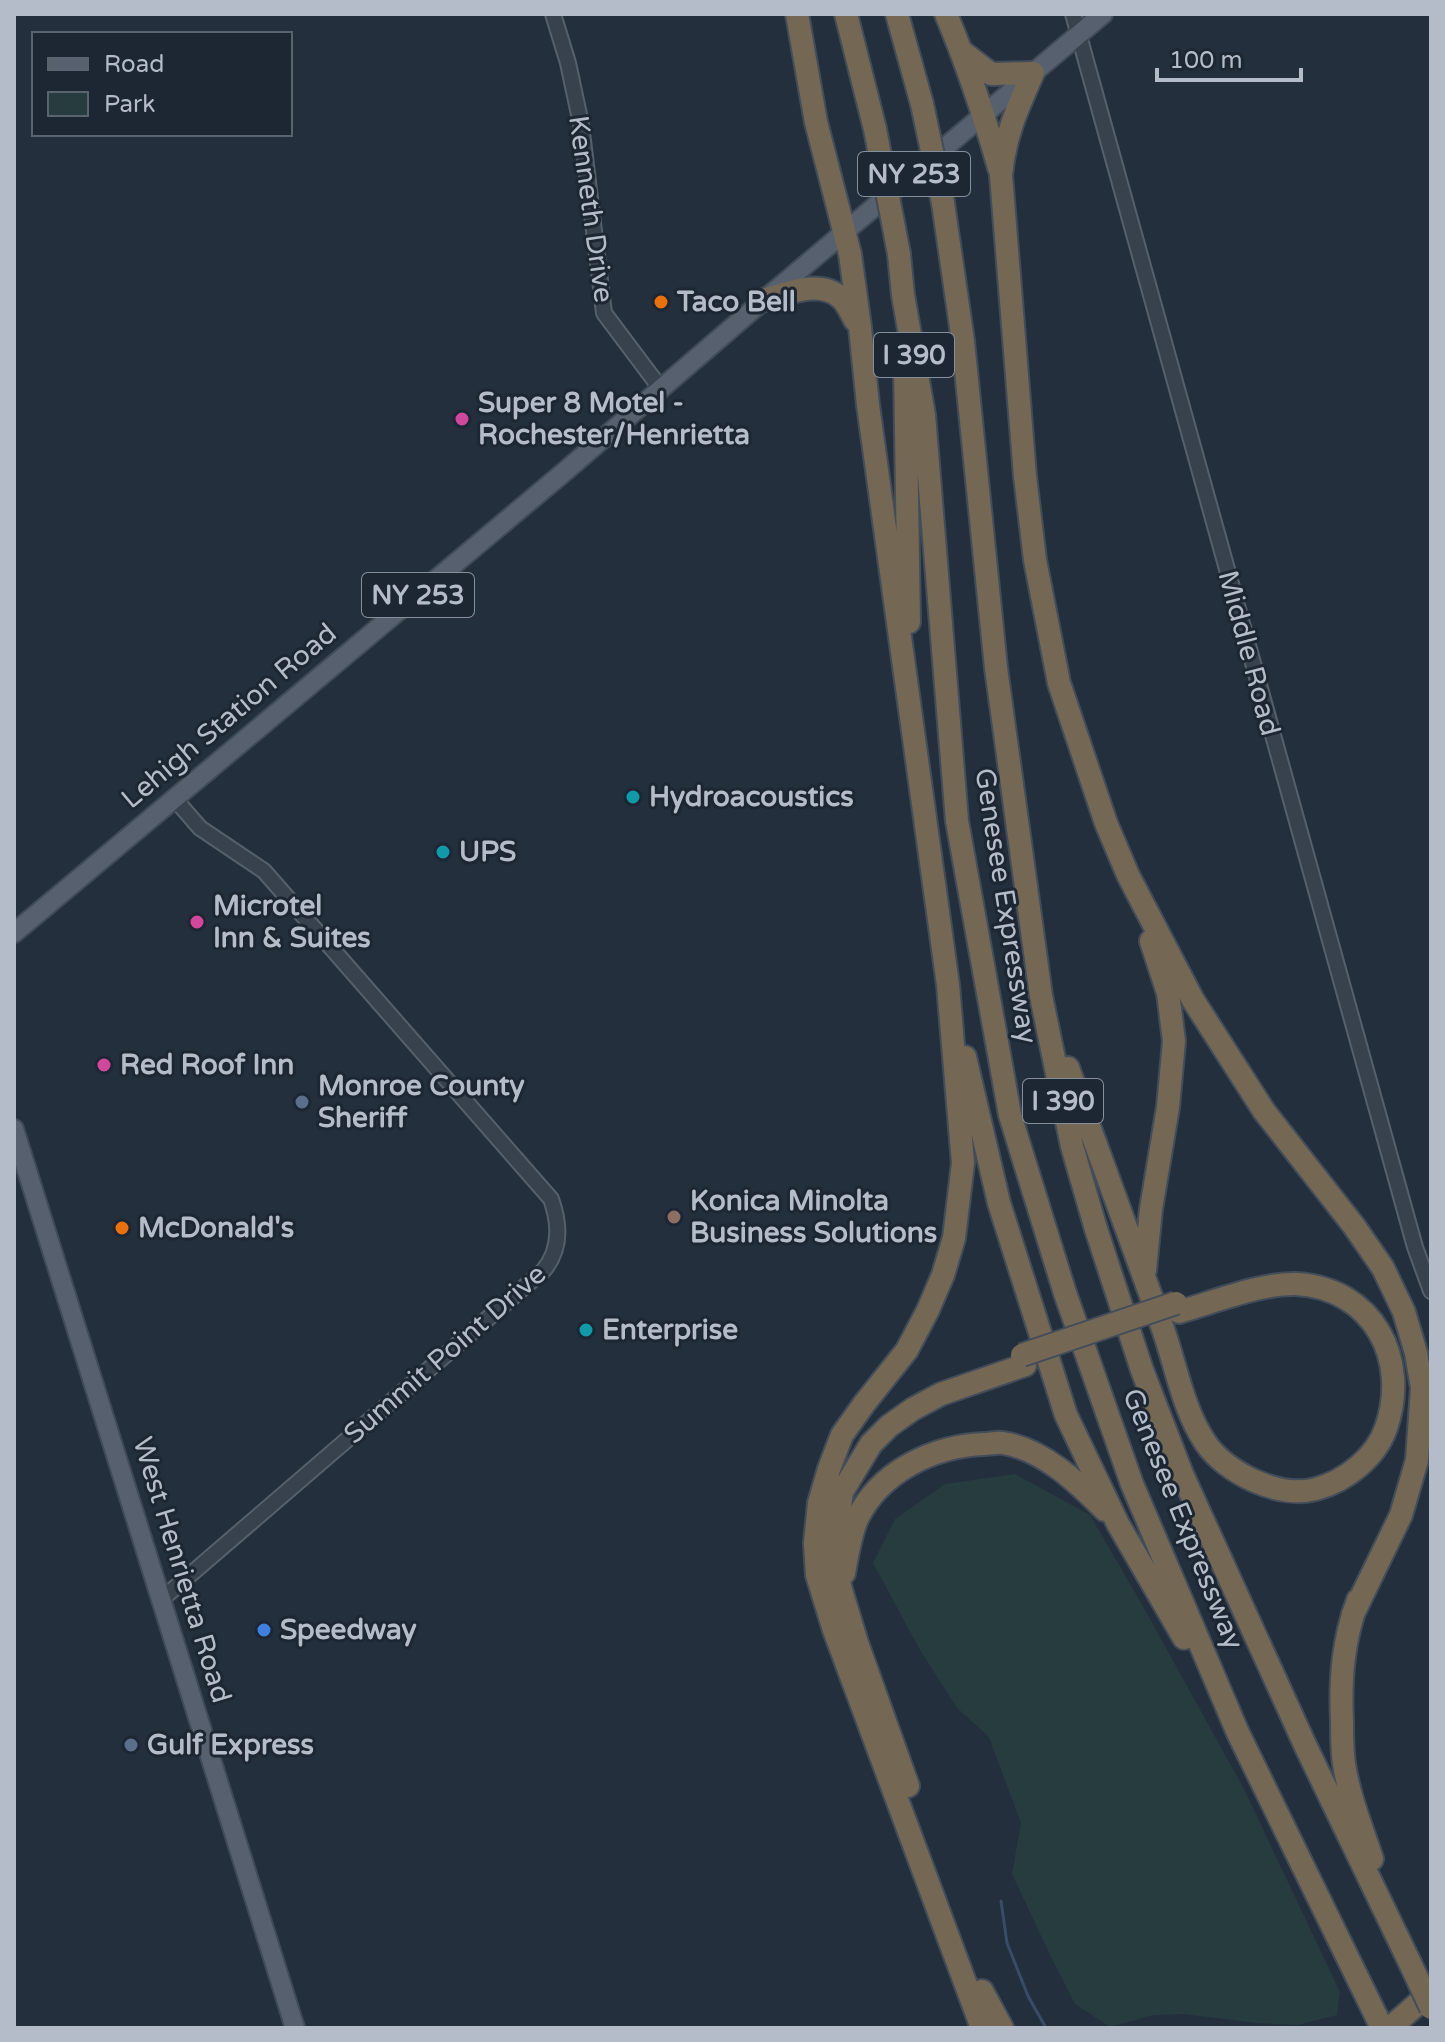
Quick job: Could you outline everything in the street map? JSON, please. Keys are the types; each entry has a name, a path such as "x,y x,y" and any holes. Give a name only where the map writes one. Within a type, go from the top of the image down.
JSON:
{"highway":[{"path":"797,14 816,122 850,254 948,985 963,1163 954,1238 928,1310 907,1350 842,1435 829,1469 819,1503 815,1543 817,1575 982,2028"},
{"name":"Genesee Expressway","path":"846,14 875,129 899,254 924,415 957,821 1010,1115 1065,1293 1132,1484 1238,1733 1382,2028"},
{"name":"Genesee Expressway","path":"897,14 922,104 943,203 963,341 996,668 1041,996 1072,1146 1142,1370 1182,1474 1306,1747 1431,2008"},
{"path":"946,14 984,115 1001,175"},
{"path":"961,51 991,74 1033,73 1012,119 1003,150 1001,175 1023,461 1035,560 1059,683 1168,993 1174,1041 1168,1107 1151,1209 1145,1279"},
{"path":"764,300 813,288 830,291 842,298 860,327"},
{"path":"903,295 911,723"},
{"path":"1128,875 1208,1024 1264,1111 1354,1226 1375,1257 1404,1312 1422,1388 1417,1460 1401,1515 1353,1614"},
{"path":"948,985 999,1203 1066,1415 1118,1524 1238,1733"},
{"path":"1041,996 1191,1414 1206,1444 1230,1467 1259,1484 1285,1490 1312,1490 1333,1483 1352,1472 1373,1450 1391,1415 1395,1388 1393,1365 1385,1342 1361,1309 1321,1287 1294,1284 1265,1287 1178,1308"},
{"path":"827,1608 821,1542 833,1488 862,1439 907,1399 936,1386 1024,1360 1268,1275 1291,1272 1316,1274 1357,1291 1391,1328 1402,1353 1408,1416 1406,1448 1391,1509 1353,1614 1344,1654 1341,1690 1344,1762 1399,1941"},
{"path":"994,2028 857,1643 833,1552 842,1492 871,1444 913,1409 941,1394 1024,1360"},
{"path":"841,1590 857,1519 871,1498 913,1462 936,1452 966,1445 1002,1443 1023,1450 1044,1459 1084,1489 1118,1524"},
{"path":"982,1991 1002,2028"},
{"path":"1390,2028 1431,1992"},
{"path":"1382,2028 1407,2012"}],"main road":[{"name":"Lehigh Station Road","path":"14,933 1103,14"},
{"name":"West Henrietta Road","path":"14,1129 295,2028"}],"street":[{"name":"Kenneth Drive","path":"553,14 568,63 581,124 604,313 661,389"},
{"name":"Middle Road","path":"1073,14 1415,1247 1431,1291"},
{"name":"Summit Point Drive","path":"162,1599 543,1271 555,1252 558,1222 551,1199 264,871 200,828 174,798"}],"green space":[{"path":"1015,1474 1090,1515 1244,1789 1340,1992 1337,2015 1298,2025 1183,2014 1153,2015 1110,2027 1075,2004 1012,1874 1021,1823 989,1737 957,1708 920,1650 873,1563 895,1519 945,1484"}],"waterway":[{"path":"1001,1901 1007,1943 1028,1996 1046,2028"}],"place":[{"name":"Taco Bell","path":"661,302"},
{"name":"Super 8 Motel - Rochester/Henrietta","path":"462,419"},
{"name":"Hydroacoustics","path":"633,797"},
{"name":"UPS","path":"443,852"},
{"name":"Microtel Inn & Suites","path":"197,922"},
{"name":"Red Roof Inn","path":"104,1065"},
{"name":"Monroe County Sheriff","path":"302,1102"},
{"name":"Konica Minolta Business Solutions","path":"674,1217"},
{"name":"McDonald's","path":"122,1228"},
{"name":"Enterprise","path":"586,1330"},
{"name":"Speedway","path":"264,1630"},
{"name":"Gulf Express","path":"131,1745"}]}
